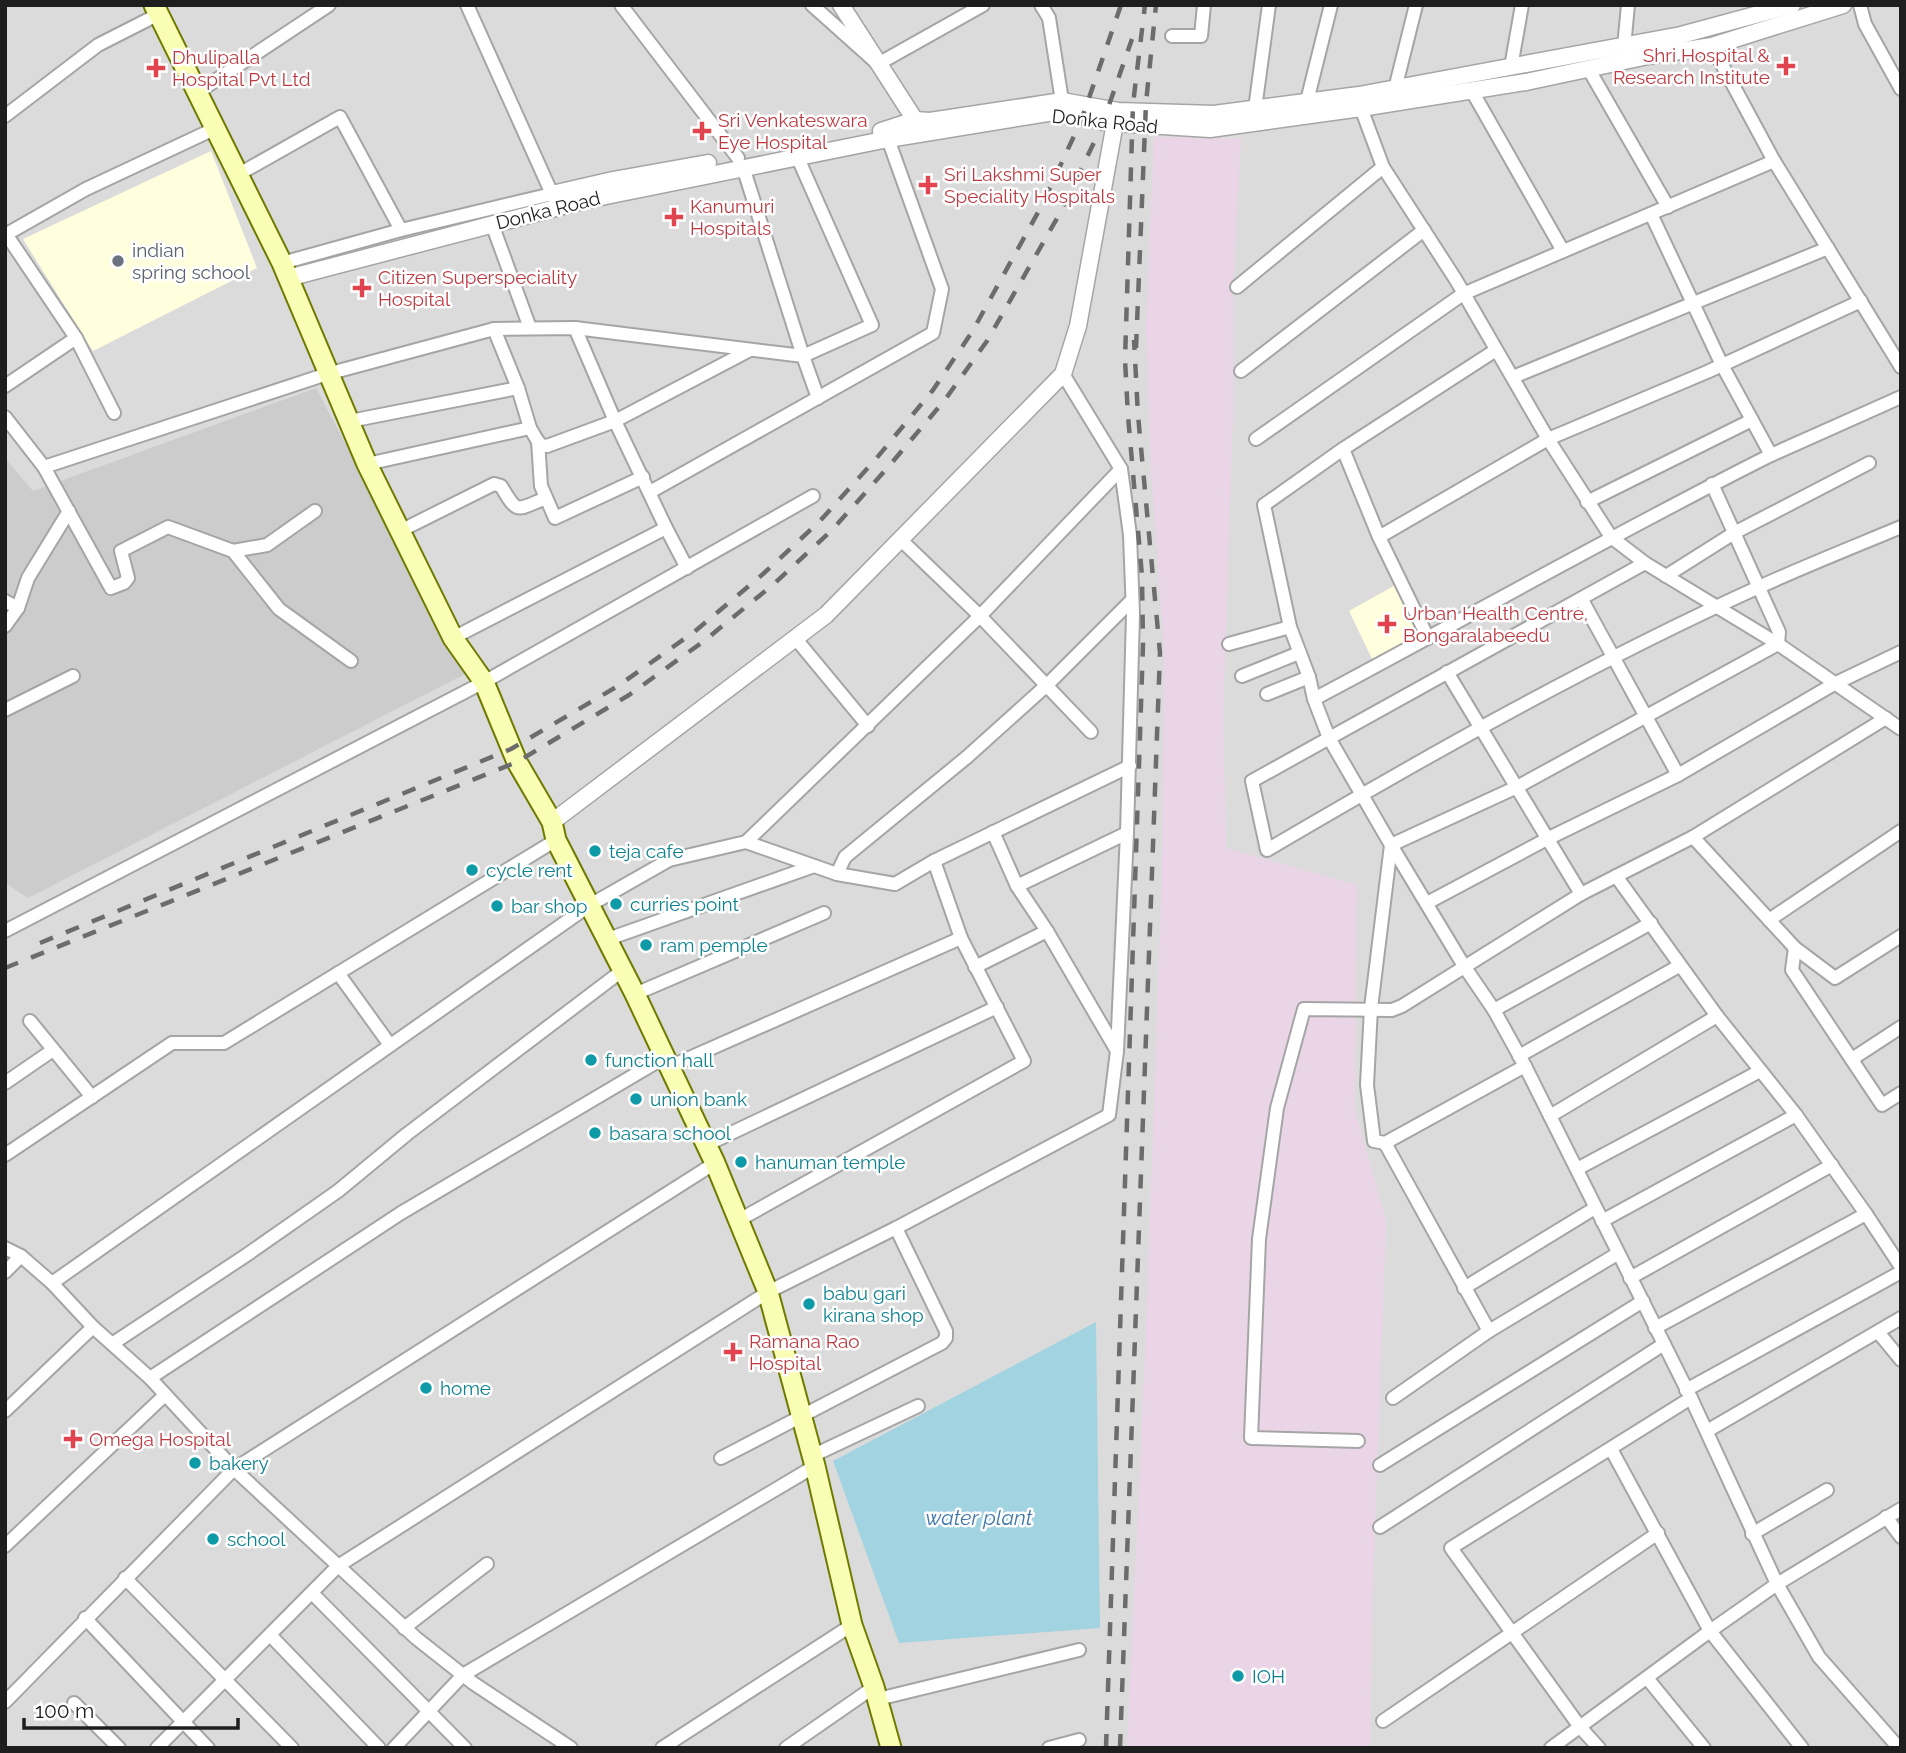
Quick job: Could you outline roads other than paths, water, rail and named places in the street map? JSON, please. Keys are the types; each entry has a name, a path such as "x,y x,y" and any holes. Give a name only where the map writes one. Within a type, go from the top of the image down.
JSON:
{"main road":[{"path":"156,10 285,270 367,464 453,638 484,682 517,762 608,939 715,1163 768,1293 814,1461 852,1625 876,1693 891,1748"}],"street":[{"path":"198,92 329,5"},
{"path":"467,5 552,194"},
{"path":"621,5 740,162 818,398"},
{"path":"811,5 878,64"},
{"path":"841,5 915,120"},
{"path":"1041,5 1049,18 1062,101"},
{"path":"1172,36 1200,36 1204,5"},
{"path":"1255,109 1269,5"},
{"path":"1307,101 1331,5"},
{"path":"1395,89 1416,5"},
{"path":"1511,68 1522,5"},
{"path":"1624,47 1628,5"},
{"name":"Donka Road","path":"285,270 401,230 613,180 797,156 1054,113 1115,123 1210,129 1361,108 1472,91 1712,46 1735,40 1751,19 1792,5"},
{"name":"Donka Road","path":"285,270 492,224 740,162 891,129 915,120 930,121 1062,101 1118,111 1195,115 1255,109 1395,89 1624,47 1736,13 1751,19 1843,5"},
{"path":"1860,5 1865,24 1901,89"},
{"path":"878,64 974,7"},
{"path":"5,116 98,44 156,10"},
{"path":"1735,40 1736,13"},
{"path":"1712,46 1774,162 1901,367"},
{"path":"1588,68 1668,206"},
{"path":"1472,91 1563,251"},
{"path":"1361,108 1383,167 1464,293 1548,439 1611,537 1645,563 1778,644 1901,729"},
{"path":"239,174 340,117 401,230"},
{"path":"5,1155 172,1043 223,1043 338,974 554,831 826,615 1063,374 1078,326 1115,123"},
{"path":"114,413 76,338 6,235 86,188 216,128"},
{"path":"650,492 933,333 942,289 888,139"},
{"path":"44,467 327,374 494,329 575,328 803,356 872,325 797,156"},
{"path":"1256,439 1464,293 1774,162"},
{"path":"1237,287 1383,167"},
{"path":"1651,214 1722,365 1771,455"},
{"path":"492,224 530,328"},
{"path":"1241,372 1424,230"},
{"path":"1513,377 1828,248"},
{"path":"1378,537 1548,439 1722,365 1861,301"},
{"path":"575,328 615,421 687,568"},
{"path":"494,329 530,428 544,447 615,421 750,350"},
{"path":"5,386 76,338"},
{"path":"1496,350 1342,449 1264,505 1290,627 1329,738 1464,966 1494,1010 1522,1061 1689,1394 1777,1584 1819,1657 1899,1748"},
{"path":"157,1748 338,1566 768,1293 1109,1115 1117,1051 1128,833 1132,600 1130,535 1121,469 1063,374"},
{"path":"350,421 517,388"},
{"path":"1314,699 1712,484 1901,397"},
{"path":"5,417 44,467 111,588 124,583 128,578 121,551 168,527 233,551 267,545 315,511"},
{"path":"1587,502 1752,420"},
{"path":"367,464 530,428"},
{"path":"538,441 541,486 553,515 559,518 643,478"},
{"path":"1342,449 1378,537 1429,638"},
{"path":"1666,576 1734,533 1869,463"},
{"path":"52,1283 590,905 669,860 746,842 980,616 1121,469"},
{"path":"400,531 494,484 501,486 512,506 516,508 546,498"},
{"path":"1712,484 1779,632 1778,644"},
{"path":"5,931 484,682 813,496"},
{"path":"5,626 18,608 28,578 69,511"},
{"path":"1645,563 1252,781 1267,850 1481,727 1613,658 1759,587 1901,527"},
{"path":"453,638 666,528"},
{"path":"900,539 980,616 1091,732"},
{"path":"233,551 279,609 351,661"},
{"path":"837,874 845,856 967,757 1047,685 1132,600"},
{"path":"1582,600 1678,775"},
{"path":"5,601 18,608"},
{"path":"1229,644 1290,627"},
{"path":"796,639 868,726"},
{"path":"1391,845 1517,787 1778,644"},
{"path":"1427,903 1678,775 1834,684 1901,652"},
{"path":"1242,676 1300,653"},
{"path":"1447,673 1581,894"},
{"path":"5,710 74,676"},
{"path":"1267,694 1309,677"},
{"path":"1359,1441 1251,1438 1259,1239 1277,1108 1304,1009 1392,1010 1402,1006 1581,894 1693,837 1886,718"},
{"path":"746,842 837,874 895,884 993,832 1130,766"},
{"path":"1769,920 1901,831"},
{"path":"993,832 1017,886 1047,931 1117,1051"},
{"path":"1017,886 1128,833"},
{"path":"1693,837 1795,948 1835,978 1901,936"},
{"path":"1391,845 1371,1008 1367,1085 1374,1140 1385,1143 1679,965"},
{"path":"739,1220 1024,1061 961,938 934,862"},
{"path":"608,939 814,866"},
{"path":"1599,1748 1580,1727 1451,1548 1611,1449 1689,1394 1901,1270 1866,1214 1796,1115 1717,1016 1616,876"},
{"path":"635,994 824,913"},
{"path":"1494,1010 1651,923"},
{"path":"975,967 1047,931"},
{"path":"150,1378 401,1213 667,1062 961,938"},
{"path":"1795,948 1792,971 1882,1104 1901,1093"},
{"path":"112,1344 338,1191 407,1134 623,970"},
{"path":"338,974 390,1045"},
{"path":"706,1145 997,1007"},
{"path":"1550,1116 1717,1016"},
{"path":"30,1021 92,1097"},
{"path":"1852,1059 1901,1027"},
{"path":"5,1083 53,1051"},
{"path":"1577,1169 1760,1071"},
{"path":"1602,1221 1796,1115"},
{"path":"1385,1143 1489,1331"},
{"path":"5,1702 234,1469 715,1163"},
{"path":"1630,1278 1832,1165"},
{"path":"1464,1288 1595,1208"},
{"path":"1655,1328 1866,1214"},
{"path":"721,1458 942,1343 946,1338 946,1331 896,1228"},
{"path":"5,1248 21,1256 52,1283 93,1327 150,1378 234,1469 404,1628 463,1675 571,1748"},
{"path":"1393,1398 1489,1331 1617,1254"},
{"path":"5,1272 21,1256"},
{"path":"1380,1465 1643,1301"},
{"path":"1707,1431 1901,1318"},
{"path":"5,1411 93,1327"},
{"path":"1878,1332 1901,1360"},
{"path":"1380,1527 1664,1344"},
{"path":"5,1546 165,1395"},
{"path":"394,1748 463,1675 814,1461 918,1406"},
{"path":"1611,1449 1710,1630 1802,1748"},
{"path":"1752,1534 1827,1490"},
{"path":"1551,1748 1710,1630 1777,1584 1901,1509"},
{"path":"1886,1517 1901,1537"},
{"path":"1383,1721 1658,1533"},
{"path":"404,1628 487,1564"},
{"path":"125,1578 292,1748"},
{"path":"312,1593 465,1748"},
{"path":"85,1618 208,1748"},
{"path":"662,1748 852,1625"},
{"path":"270,1635 379,1748"},
{"path":"786,1748 876,1693 1079,1650"},
{"path":"1647,1678 1704,1748"},
{"path":"74,1703 119,1748"},
{"path":"1049,1748 1079,1740"}],"water":[{"name":"water plant","path":"1096,1322 1100,1628 899,1643 833,1461"}],"railway":[{"path":"40,943 511,749 618,686 694,632 763,574 819,522 875,460 933,390 972,332 1041,207 1081,121 1121,5"},
{"path":"1106,1748 1143,645 1142,576 1125,360 1133,104 1145,5"},
{"path":"1136,348 1146,103 1156,5"},
{"path":"5,968 517,762 629,695 704,641 775,583 833,529 889,466 944,401 987,341 1060,213 1101,128 1132,39"},
{"path":"1120,1748 1160,653 1138,415 1134,340"}],"place":[{"name":"Shri Hospital & Research Institute","path":"1786,66"},
{"name":"Dhulipalla Hospital Pvt Ltd","path":"156,68"},
{"name":"Sri Venkateswara Eye Hospital","path":"702,131"},
{"name":"Sri Lakshmi Super Speciality Hospitals","path":"928,185"},
{"name":"Kanumuri Hospitals","path":"674,217"},
{"name":"indian spring school","path":"118,261"},
{"name":"Citizen Superspeciality Hospital","path":"362,288"},
{"name":"Urban Health Centre, Bongaralabeedu","path":"1387,624"},
{"name":"teja cafe","path":"595,851"},
{"name":"cycle rent","path":"472,870"},
{"name":"curries point","path":"616,904"},
{"name":"bar shop","path":"497,906"},
{"name":"ram pemple","path":"646,945"},
{"name":"function hall","path":"591,1060"},
{"name":"union bank","path":"636,1099"},
{"name":"basara school","path":"595,1133"},
{"name":"hanuman temple","path":"741,1162"},
{"name":"babu gari kirana shop","path":"809,1304"},
{"name":"Ramana Rao Hospital","path":"733,1352"},
{"name":"home","path":"426,1388"},
{"name":"Omega Hospital","path":"73,1439"},
{"name":"bakery","path":"195,1463"},
{"name":"school","path":"213,1539"},
{"name":"IOH","path":"1238,1676"}]}
